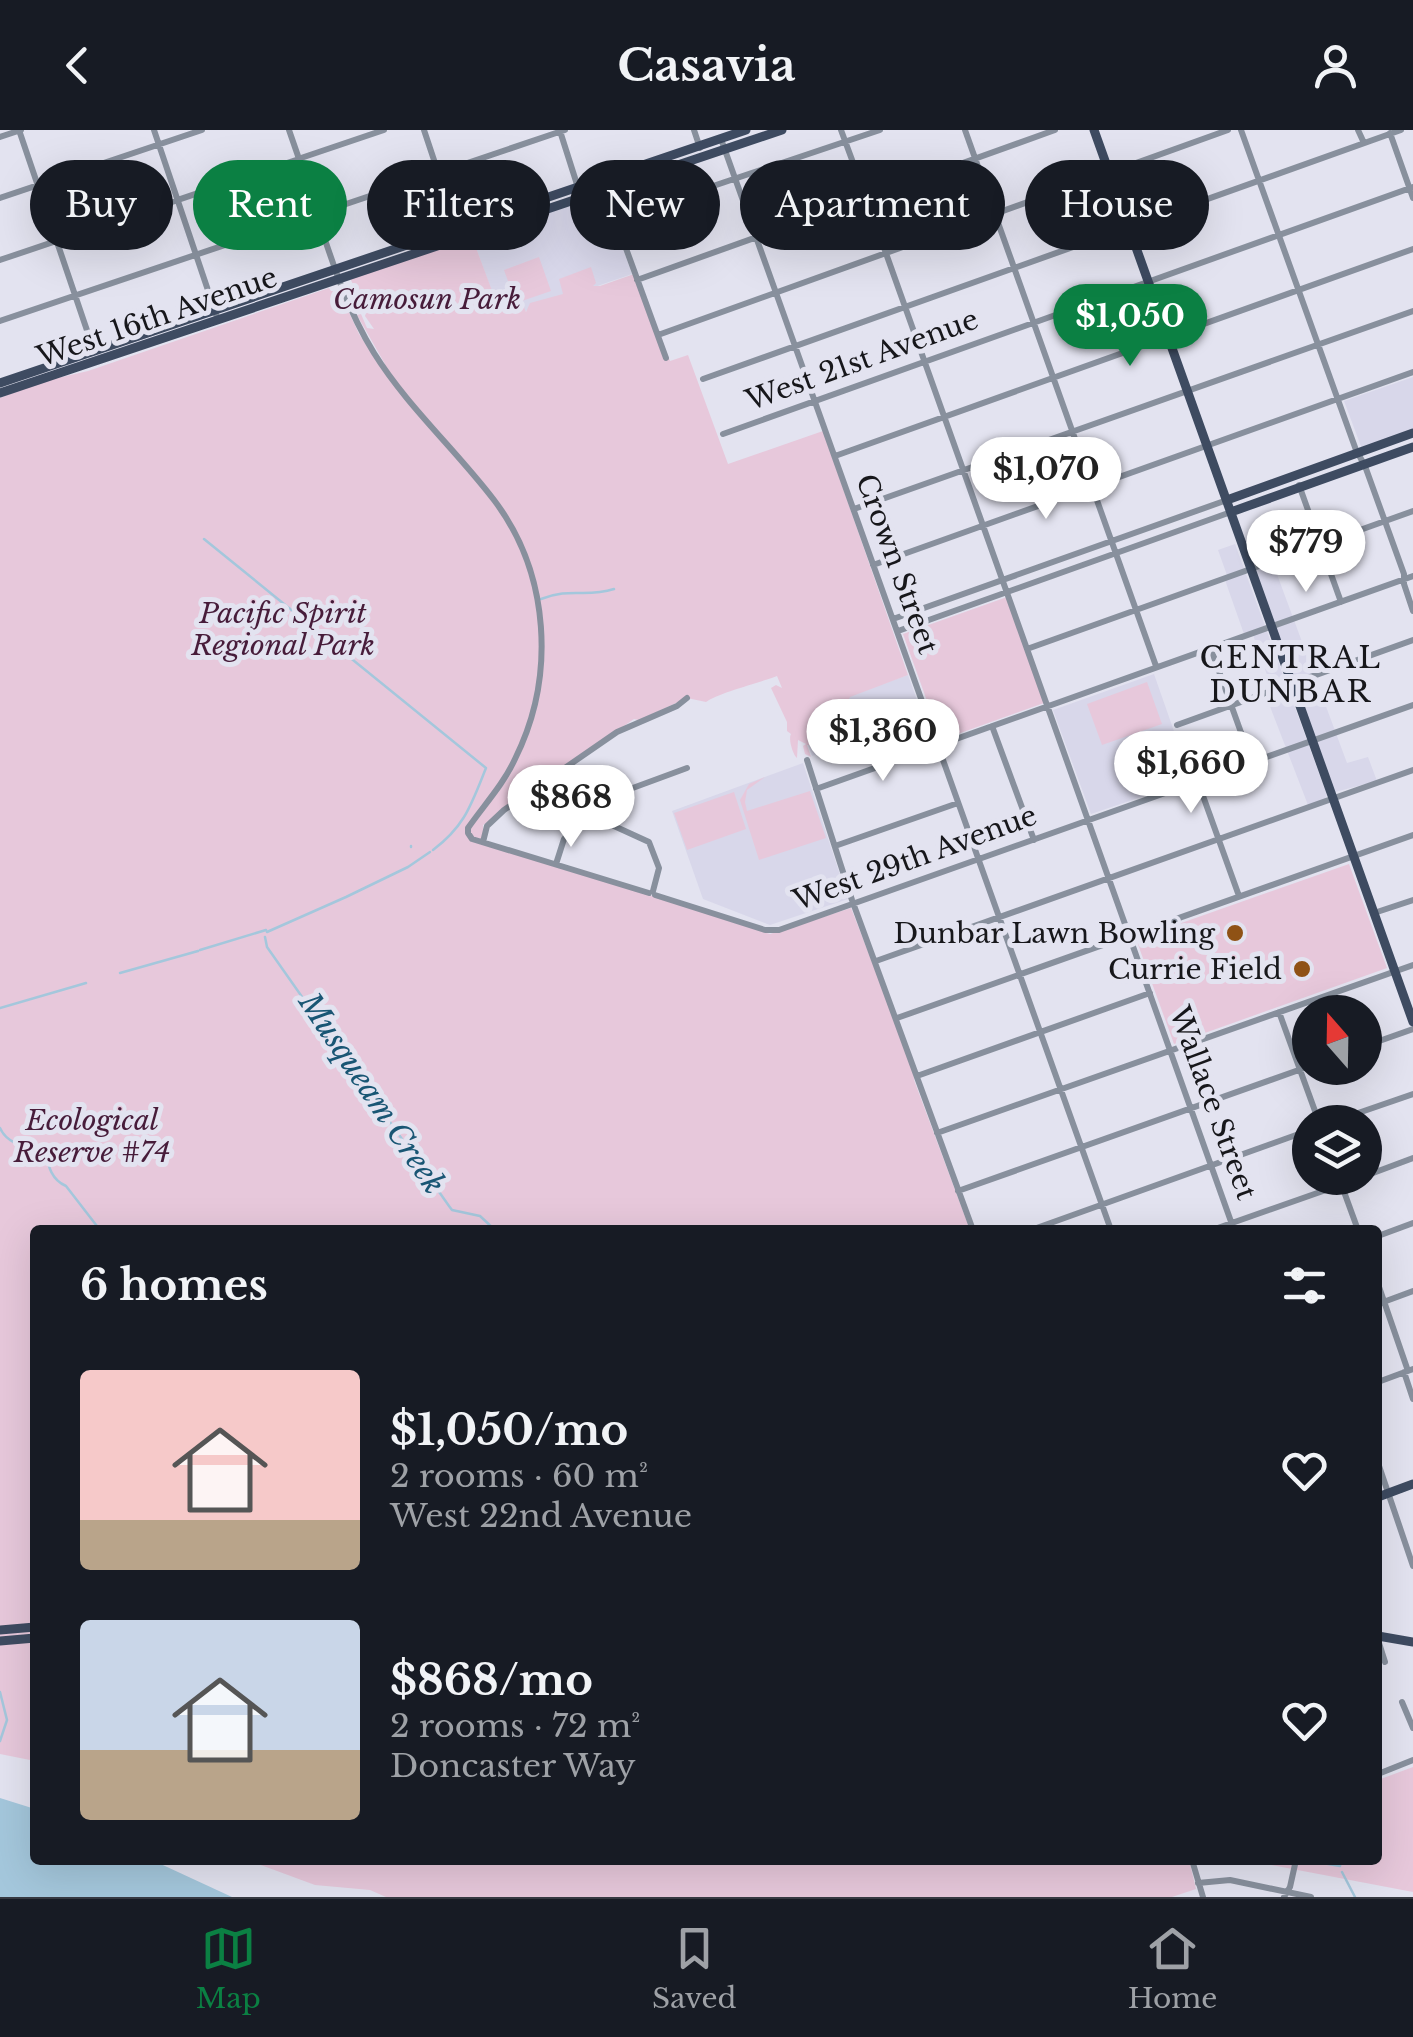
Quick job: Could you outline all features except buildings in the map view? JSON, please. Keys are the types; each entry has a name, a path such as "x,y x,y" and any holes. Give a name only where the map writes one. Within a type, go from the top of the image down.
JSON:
{"main road":[{"name":"West 16th Avenue","path":"723,144 746,130"},
{"name":"West 16th Avenue","path":"675,160 782,130"},
{"path":"1094,130 1105,160"},
{"name":"West 16th Avenue","path":"0,393 96,356 409,250"},
{"path":"1138,250 1413,1025"},
{"name":"West 16th Avenue","path":"0,383 96,356"},
{"path":"1227,500 1413,433"},
{"path":"1231,512 1413,447"},
{"path":"1231,512 1234,503 1249,492"},
{"path":"1383,1495 1413,1484"},
{"path":"0,1630 30,1628"},
{"path":"1382,1637 1413,1642"},
{"path":"0,1641 30,1638"}],"street":[{"path":"0,137 20,130 30,161"},
{"path":"154,130 217,315"},
{"path":"113,160 202,130"},
{"path":"289,130 299,159"},
{"path":"173,202 384,130"},
{"path":"424,130 434,160"},
{"path":"694,130 701,151"},
{"name":"Wallace Street","path":"841,130 852,160"},
{"path":"720,184 880,130"},
{"path":"965,130 975,158"},
{"path":"970,160 1055,130"},
{"path":"1146,160 1228,130"},
{"path":"1242,130 1385,522 1413,611"},
{"path":"1358,130 1364,143"},
{"path":"1209,198 1401,130"},
{"path":"477,160 562,131 571,160"},
{"path":"1390,132 1413,198"},
{"name":"Crown Street","path":"723,144 740,191"},
{"name":"West 21st Avenue","path":"722,434 1411,188"},
{"path":"0,198 30,189"},
{"path":"1005,242 1156,666"},
{"path":"637,280 740,243"},
{"path":"0,260 30,249"},
{"path":"835,456 1413,249"},
{"path":"60,250 96,356"},
{"path":"0,321 208,250"},
{"path":"330,250 354,316 375,354 497,504 518,539 532,574 541,624 538,691 514,762 468,828 472,839 483,842 487,826 504,810 617,732 687,698"},
{"path":"626,250 666,358"},
{"name":"Crown Street","path":"761,250 1109,1225"},
{"name":"Wallace Street","path":"884,250 1233,1225"},
{"path":"658,334 893,250"},
{"path":"703,379 1065,250"},
{"path":"854,509 1413,311"},
{"path":"874,565 1413,372"},
{"path":"1295,476 1340,602"},
{"path":"1198,523 1222,508 1227,500"},
{"path":"894,619 1227,500"},
{"path":"898,631 1231,512"},
{"path":"1027,649 1413,512"},
{"path":"816,788 1413,576"},
{"path":"1177,725 1413,640"},
{"path":"1211,648 1252,762"},
{"name":"West 29th Avenue","path":"483,842 772,931 1413,705"},
{"path":"992,726 1034,840"},
{"path":"807,760 854,904 970,1225"},
{"path":"556,864 568,833 601,808 630,790 687,768"},
{"path":"876,961 1413,770"},
{"path":"1198,782 1239,896"},
{"path":"835,846 958,802"},
{"path":"601,808 614,826 650,842 659,868 653,893"},
{"path":"897,1018 1413,834"},
{"path":"1374,913 1413,900"},
{"path":"937,1133 1413,965"},
{"path":"917,1076 1150,993"},
{"path":"1279,1012 1292,1047"},
{"path":"1382,1039 1413,1025"},
{"path":"958,1191 1292,1072"},
{"path":"1381,1105 1413,1094"},
{"path":"1045,1225 1292,1136"},
{"path":"1382,1169 1413,1158"},
{"path":"1235,1225 1307,1195"},
{"path":"1345,1195 1356,1225"},
{"path":"1382,1235 1413,1223"},
{"path":"1382,1303 1413,1291"},
{"path":"1382,1306 1408,1371 1413,1399"},
{"path":"1382,1381 1408,1371"},
{"path":"1383,1495 1413,1566"},
{"path":"1382,1651 1385,1662"},
{"path":"1402,1702 1413,1728"},
{"path":"1382,1772 1413,1760"},
{"path":"1193,1865 1203,1897"},
{"path":"1285,1895 1295,1865"},
{"path":"1198,1882 1218,1879 1311,1897"}],"shaded area":[{"path":"570,205 570,250 623,250 632,274 502,319 477,250 550,250 550,211"},
{"path":"1413,377 1413,431 1362,449 1344,401"},
{"path":"1262,534 1347,763 1368,757 1377,781 1335,792 1245,541"},
{"path":"1235,544 1327,795 1308,805 1266,696 1273,692 1252,632 1244,634 1225,580 1228,578 1218,550"},
{"path":"1154,674 1191,780 1091,814 1053,710"},
{"path":"908,675 923,717 812,756 797,714"},
{"path":"803,763 848,899 770,925 703,899 672,811"},
{"path":"0,1798 30,1807 30,1865 163,1865 232,1897 0,1897"}],"green space":[{"name":"Pacific Spirit Regional Park","path":"433,250 477,250 500,312 523,305 526,312 530,303 563,294 559,279 591,267 596,283 593,286 637,273 670,361 688,355 728,464 823,431 908,675 850,697 848,701 854,700 863,729 844,735 836,707 832,716 822,710 833,719 828,723 834,732 824,747 807,745 811,757 805,754 806,744 798,740 797,758 793,750 787,722 771,688 782,688 777,676 706,702 687,698 634,719 483,825 484,842 770,934 851,908 913,1067 914,1080 968,1225 30,1225 30,1760 0,1754 0,398 329,288 339,291 359,334 380,366 385,364 357,315 361,314 367,328 374,329 350,278"},
{"path":"539,257 551,291 516,303 504,270"},
{"path":"1007,597 1044,703 941,740 903,634"},
{"path":"1147,682 1162,724 1102,745 1087,704"},
{"path":"765,777 747,790 747,811 810,791 826,838 759,860 740,800 749,784"},
{"path":"734,792 746,829 687,850 674,813"},
{"path":"1349,864 1387,968 1311,995 1292,995 1292,1002 1174,1044 1136,939"},
{"path":"1413,1767 1413,1892 1271,1865 1382,1865 1382,1779"},
{"path":"261,1865 1190,1865 1196,1889 1172,1897 386,1897 370,1890 315,1885"}],"waterway":[{"name":"Musqueam Creek","path":"204,539 486,768 460,823 433,850"},
{"path":"541,599 614,589"},
{"name":"Musqueam Creek","path":"267,932 408,867 430,852"},
{"path":"200,950 266,930"},
{"name":"Musqueam Creek","path":"265,937 267,947 452,1210 480,1216 490,1225"},
{"path":"120,973 198,951"},
{"path":"0,1008 86,983"},
{"path":"0,1128 14,1142 46,1152 54,1177 66,1186 96,1225"},
{"path":"0,1692 7,1720 0,1741"},
{"path":"1334,1865 1340,1865"},
{"name":"Musqueam Creek","path":"1342,1872 1355,1897"}],"place":[{"name":"Dunbar Lawn Bowling","path":"1235,933"},
{"name":"Currie Field","path":"1302,969"}],"district":[{"name":"CENTRAL DUNBAR","path":"1291,674"}],"park label":[{"name":"Camosun Park","path":"427,299"},
{"name":"Ecological Reserve #74","path":"92,1136"}]}
